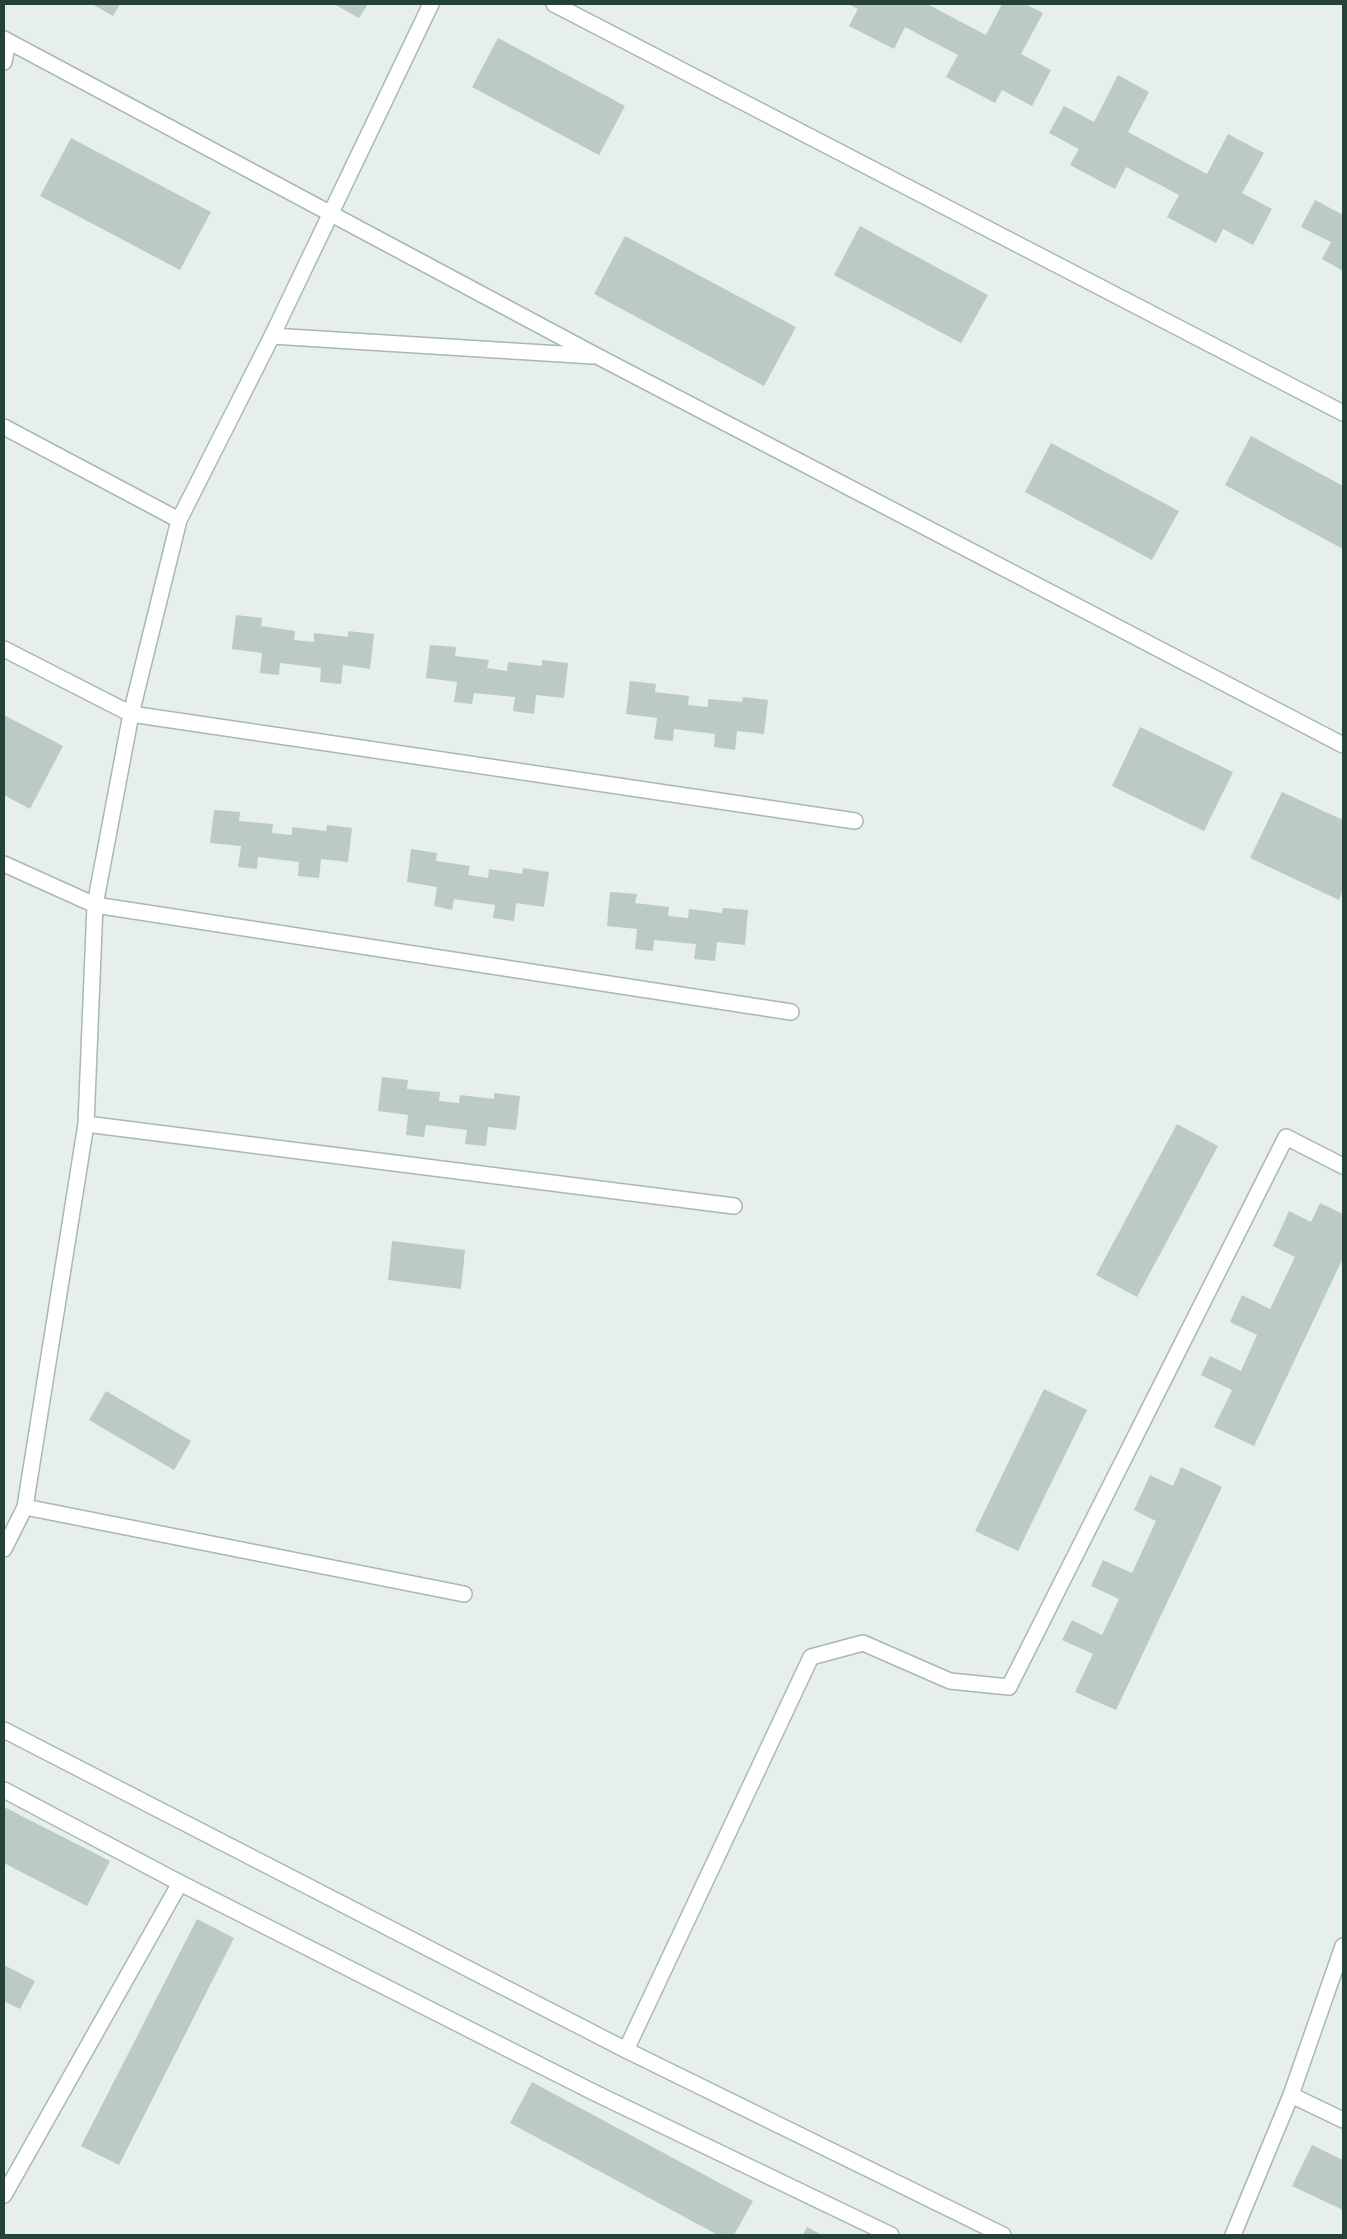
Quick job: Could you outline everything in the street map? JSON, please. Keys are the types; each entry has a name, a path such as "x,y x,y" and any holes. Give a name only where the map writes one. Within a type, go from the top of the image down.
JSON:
{"street":[{"path":"4,1549 24,1507 86,1124 95,905 130,714 179,520 272,336 431,4"},
{"path":"554,4 1343,413"},
{"path":"4,62 6,40 598,356 1343,745"},
{"path":"272,336 598,356"},
{"path":"4,426 179,520"},
{"path":"4,649 130,714 856,821"},
{"path":"4,864 95,905 791,1012"},
{"path":"86,1124 734,1206"},
{"path":"626,2050 811,1657 864,1642 950,1682 1009,1687 1286,1137 1343,1166"},
{"path":"24,1507 464,1594"},
{"path":"4,1730 626,2050 1003,2235"},
{"path":"4,1790 180,1883 593,2092 891,2235"},
{"path":"4,2195 180,1883"},
{"path":"1233,2235 1291,2094 1343,1946"},
{"path":"1291,2094 1343,2120"}],"building":[{"path":"92,4 120,4 113,16"},
{"path":"334,4 368,4 359,18"},
{"path":"848,4 927,4 986,35 1002,4 1025,4 1043,13 1021,54 1051,70 1032,106 1002,90 995,103 946,77 958,55 905,27 894,49 849,26 858,9"},
{"path":"498,38 625,106 599,155 472,87"},
{"path":"1118,75 1149,92 1128,132 1207,174 1228,134 1264,153 1242,193 1272,209 1253,245 1223,229 1216,243 1167,217 1179,195 1126,167 1115,189 1070,165 1079,149 1049,133 1064,106 1094,122"},
{"path":"71,138 211,212 180,270 40,196"},
{"path":"1315,200 1343,215 1343,271 1322,259 1331,242 1301,227"},
{"path":"860,226 988,295 961,343 834,275"},
{"path":"625,236 796,327 764,386 594,294"},
{"path":"1251,436 1343,486 1343,549 1225,485"},
{"path":"1051,443 1179,511 1152,560 1025,492"},
{"path":"236,615 262,618 261,626 295,631 294,640 314,642 314,633 348,637 348,631 374,634 370,669 343,665 341,684 320,682 321,668 280,663 279,675 260,673 262,653 232,649"},
{"path":"430,645 456,647 455,656 489,660 487,668 507,671 508,662 542,666 542,660 568,663 564,698 536,695 534,714 513,711 515,697 474,693 472,704 454,702 457,682 426,678"},
{"path":"630,681 656,684 655,692 689,696 688,705 708,707 708,699 742,702 743,697 768,700 764,734 737,731 735,750 714,747 715,734 674,729 673,741 654,739 657,718 626,714"},
{"path":"4,715 63,746 30,809 4,795"},
{"path":"1140,727 1233,772 1204,831 1112,786"},
{"path":"1282,792 1343,820 1343,890 1339,900 1250,858"},
{"path":"214,810 240,812 239,821 273,824 272,833 292,835 292,827 326,831 327,825 352,828 348,862 321,859 319,878 298,876 299,862 258,857 257,869 238,867 241,846 210,843"},
{"path":"411,849 437,853 436,861 470,866 468,875 488,878 489,869 522,874 523,868 549,872 544,907 516,903 514,921 493,918 495,905 454,899 452,910 434,906 437,887 407,882"},
{"path":"610,892 637,894 635,903 669,907 668,916 688,918 689,909 722,913 723,908 748,910 745,945 717,942 715,961 694,959 696,944 654,940 653,951 635,949 637,929 607,926"},
{"path":"382,1077 408,1080 407,1089 440,1092 439,1101 459,1103 460,1095 494,1099 494,1093 520,1096 516,1130 488,1127 486,1146 465,1144 467,1130 426,1125 424,1137 406,1135 408,1115 378,1111"},
{"path":"1177,1124 1218,1146 1137,1297 1096,1275"},
{"path":"1320,1203 1343,1214 1343,1258 1254,1446 1214,1427 1232,1390 1201,1375 1210,1356 1241,1371 1257,1335 1230,1322 1242,1295 1270,1309 1295,1257 1273,1246 1289,1211 1311,1222"},
{"path":"392,1241 465,1250 461,1289 388,1280"},
{"path":"1044,1389 1087,1410 1018,1551 975,1531"},
{"path":"106,1391 191,1441 174,1470 89,1420"},
{"path":"1181,1467 1222,1487 1116,1710 1075,1692 1093,1654 1062,1640 1072,1620 1102,1635 1119,1599 1091,1586 1103,1560 1132,1573 1156,1521 1134,1510 1150,1475 1173,1486"},
{"path":"4,1807 110,1861 87,1906 4,1863"},
{"path":"197,1919 234,1938 119,2165 81,2146"},
{"path":"4,1965 35,1981 20,2009 4,2001"},
{"path":"532,2082 753,2201 734,2235 718,2235 510,2123"},
{"path":"1312,2145 1343,2160 1343,2210 1292,2186"},
{"path":"807,2227 822,2235 803,2235"}]}
